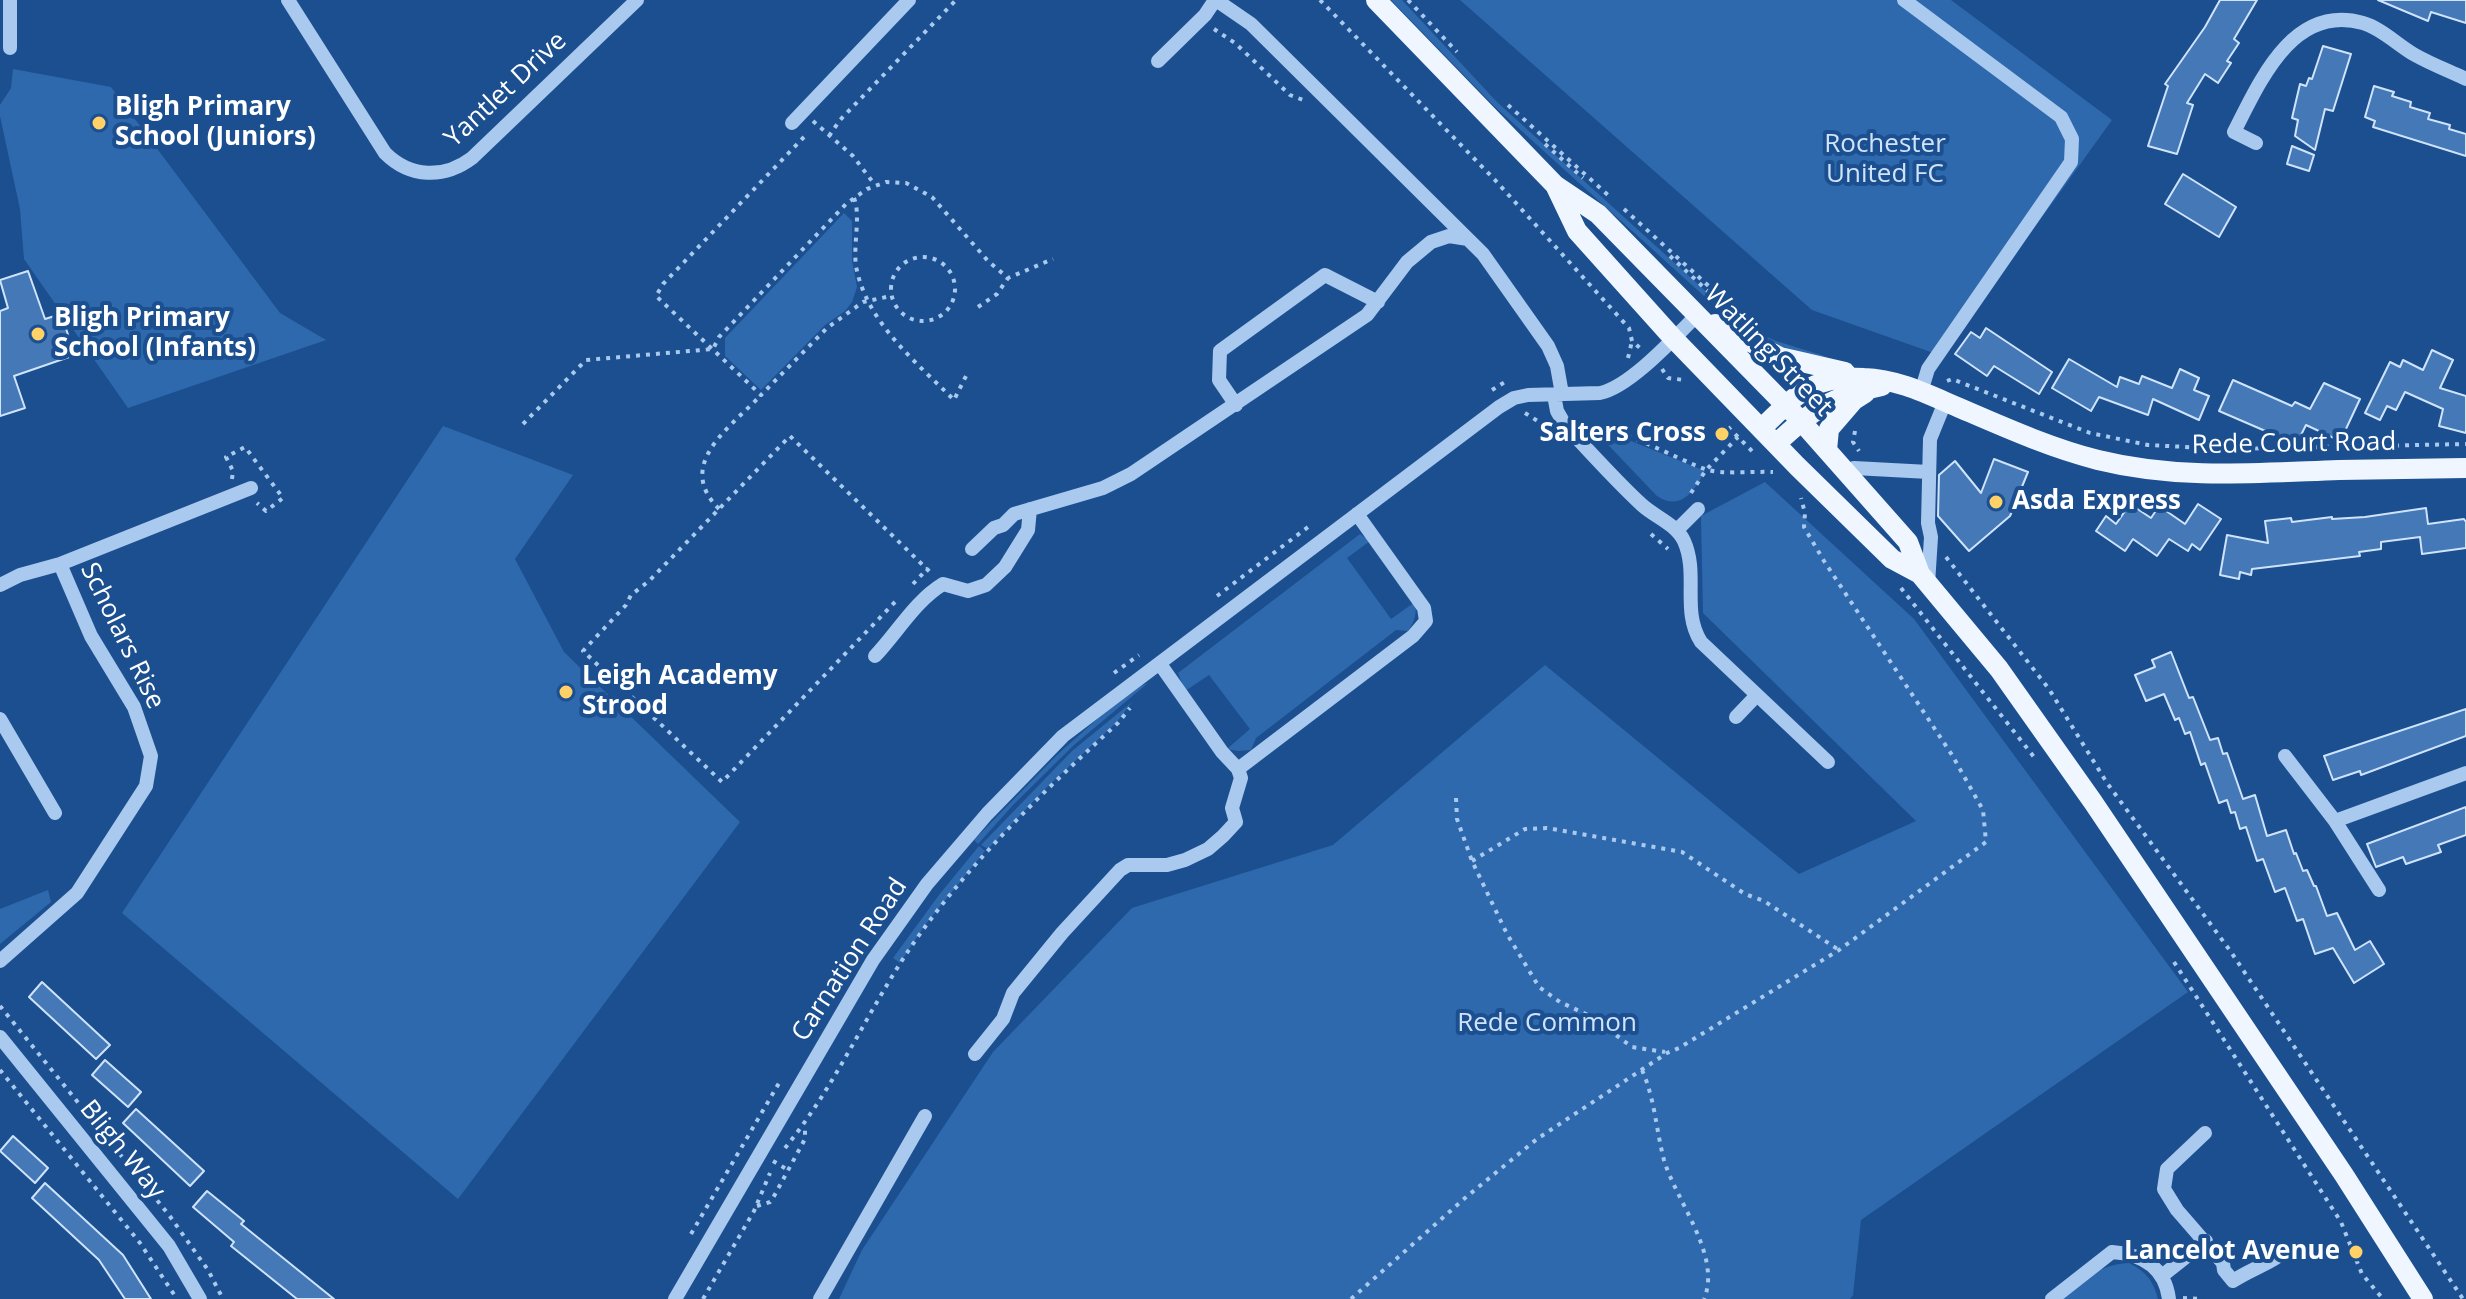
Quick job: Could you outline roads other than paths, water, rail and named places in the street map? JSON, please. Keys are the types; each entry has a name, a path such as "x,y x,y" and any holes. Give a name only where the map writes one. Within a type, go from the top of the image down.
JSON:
{"main road":[{"name":"Watling Street","path":"1376,0 1555,185 1598,214 1786,405 1908,542 1924,579"},
{"name":"Watling Street","path":"1555,185 1577,231 1673,338 1776,444 1805,493 1892,559 1924,579"},
{"path":"1697,315 1780,357 1872,383"},
{"name":"Rede Court Road","path":"1761,429 1802,391 1821,381 1923,384 1945,402 2060,449 2142,468 2217,476 2466,468"},
{"name":"Rede Court Road","path":"1776,444 1801,421 1834,399 1872,383"},
{"path":"1827,450 1829,429 1872,383"},
{"path":"1924,579 1999,669 2093,802 2344,1175 2423,1299"}],"street":[{"path":"10,0 10,48"},
{"name":"Yantlet Drive","path":"288,0 383,150 407,168 434,173 451,171 471,159 637,0"},
{"path":"792,123 909,0"},
{"path":"1158,61 1216,0 1251,24 1468,239 1495,270 1548,346 1557,366 1560,417 1631,494 1677,530 1682,538 1689,558 1690,614 1696,634 1705,648 1828,762"},
{"path":"1904,0 2061,117 2072,139 2071,162 1928,369 1923,384"},
{"path":"2256,143 2234,132 2256,89 2280,53 2305,28 2332,19 2365,23 2417,56 2466,79"},
{"path":"972,549 1014,514 1103,488 1120,480 1367,315 1407,262 1431,242 1449,236 1468,239"},
{"path":"1236,405 1219,380 1220,351 1325,275 1378,302"},
{"name":"Carnation Road","path":"675,1299 873,960 927,884 987,814 1063,736 1505,403 1517,397 1612,390 1697,315"},
{"path":"1924,579 1931,537 1928,523 1930,439 1945,402"},
{"path":"1847,473 1853,468 1929,472"},
{"name":"Scholars Rise","path":"0,585 20,575 60,564 250,494"},
{"path":"875,656 928,595 943,584 968,591 986,585 1005,567 1028,530 1030,509"},
{"path":"1677,530 1698,509"},
{"path":"975,1054 1003,1019 1013,993 1117,872 1128,865 1167,865 1187,860 1208,849 1233,827 1236,820 1233,805 1239,774 1425,624 1427,617 1424,608 1357,514"},
{"name":"Scholars Rise","path":"0,961 77,893 146,786 151,756 134,707 91,636 60,564"},
{"path":"1160,664 1239,774"},
{"path":"1736,717 1757,695"},
{"path":"0,719 55,813"},
{"path":"2285,756 2335,821 2379,890"},
{"path":"2335,821 2466,773"},
{"name":"Bligh Way","path":"0,1037 169,1246 200,1299"},
{"path":"820,1299 925,1116"},
{"path":"2205,1133 2167,1169 2164,1189 2177,1210 2206,1241 2233,1281 2251,1268 2272,1262 2287,1250"},
{"path":"2163,1275 2206,1241"},
{"path":"2052,1299 2112,1252 2130,1253 2147,1260 2163,1275 2169,1299"}],"place":[{"name":"Bligh Primary School (Juniors)","path":"99,123"},
{"name":"Bligh Primary School (Infants)","path":"38,334"},
{"name":"Salters Cross","path":"1722,434"},
{"name":"Asda Express","path":"1996,502"},
{"name":"Leigh Academy Strood","path":"566,692"},
{"name":"Lancelot Avenue","path":"2356,1252"}],"park label":[{"name":"Rochester United FC","path":"1885,160"},
{"name":"Rede Common","path":"1547,1024"}]}
